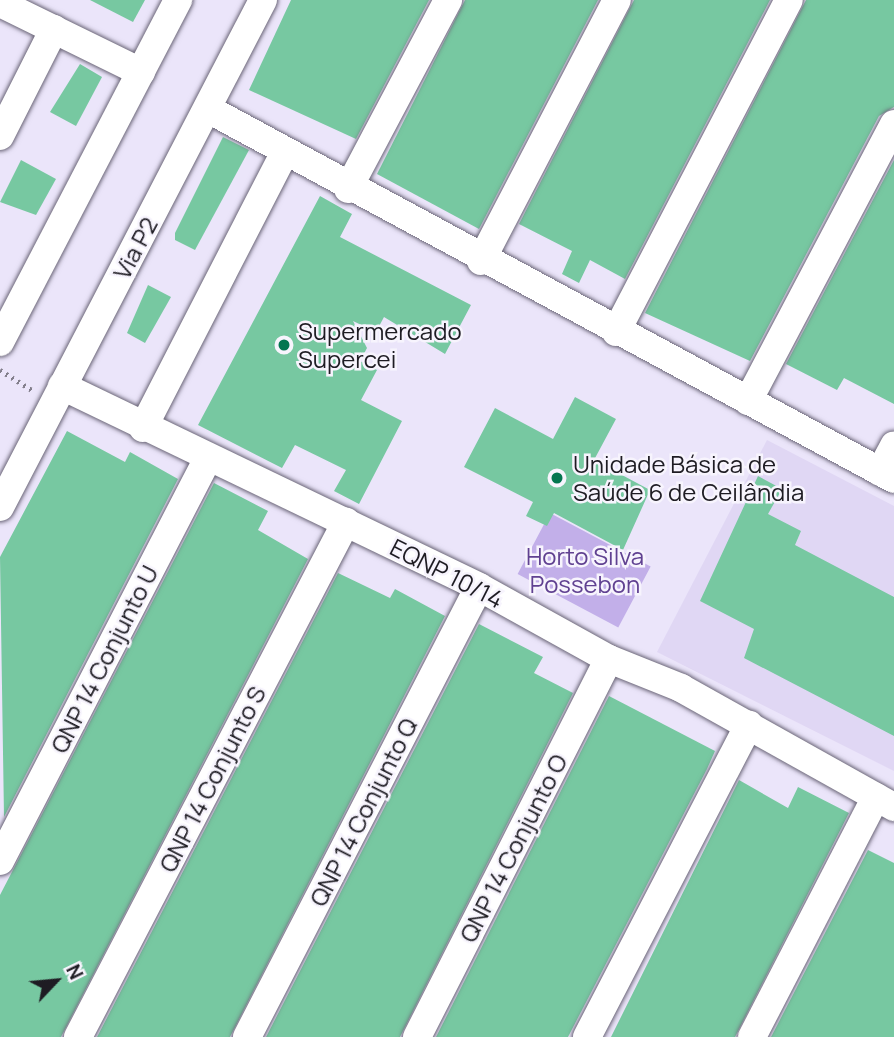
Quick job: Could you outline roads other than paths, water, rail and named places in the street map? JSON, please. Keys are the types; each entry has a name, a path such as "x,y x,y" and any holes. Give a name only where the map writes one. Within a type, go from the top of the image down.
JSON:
{"street":[{"path":"0,342 178,0"},
{"name":"Via P2","path":"0,507 263,0"},
{"path":"348,189 448,0"},
{"path":"481,261 617,0"},
{"path":"616,332 789,0"},
{"path":"0,3 141,72"},
{"path":"0,136 54,29"},
{"path":"208,109 284,154 481,261 887,475 894,446"},
{"path":"748,401 894,124"},
{"path":"143,428 284,154"},
{"name":"EQNP 10/14","path":"58,394 143,428 479,587 610,659 750,724 885,802"},
{"name":"QNP 14 Conjunto U","path":"0,861 208,458"},
{"name":"QNP 14 Conjunto S","path":"78,1037 346,522"},
{"name":"QNP 14 Conjunto Q","path":"247,1037 479,587"},
{"name":"QNP 14 Conjunto O","path":"417,1037 610,659"},
{"path":"587,1037 750,724"},
{"path":"752,1037 885,802"}],"place":[{"name":"Supermercado Supercei","path":"284,345"},
{"name":"Unidade Básica de Saúde 6 de Ceilândia","path":"557,478"}],"park label":[{"name":"Horto Silva Possebon","path":"585,570"}]}
